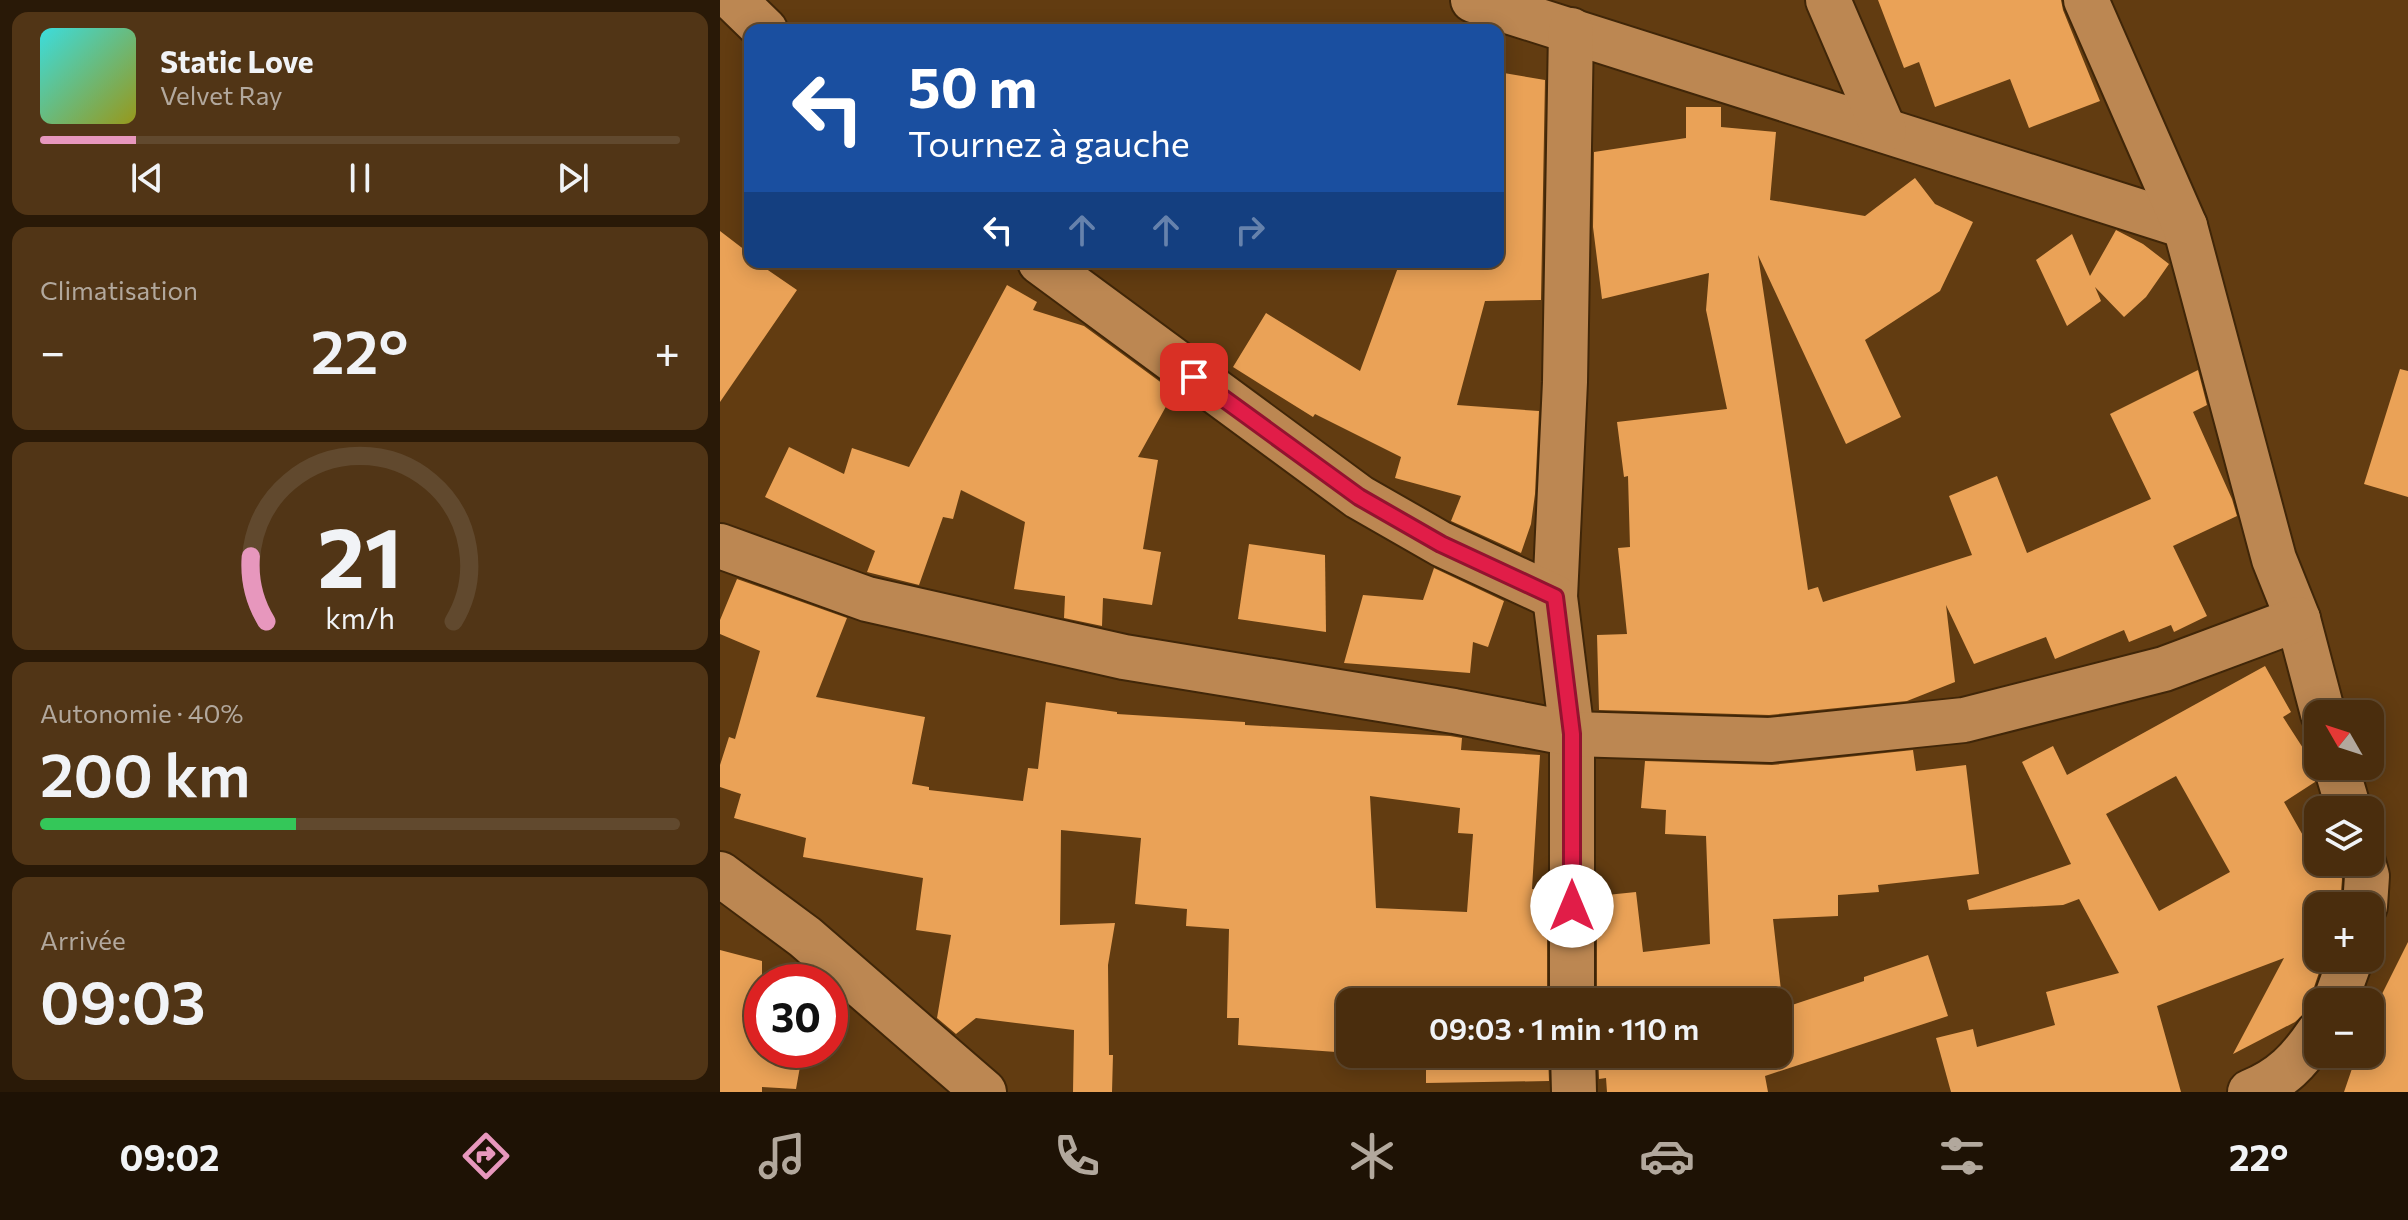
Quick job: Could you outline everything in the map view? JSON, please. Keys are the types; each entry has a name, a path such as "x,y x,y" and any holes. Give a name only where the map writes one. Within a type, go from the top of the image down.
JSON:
{"street":[{"path":"734,0 759,24"},
{"path":"1473,0 2185,226"},
{"path":"1828,0 1884,130"},
{"path":"2086,0 2185,226 2274,559 2298,619 2319,700"},
{"path":"1571,30 1565,382 1555,597 1572,734 1572,988"},
{"path":"1048,268 1359,497 1441,544 1555,597"},
{"path":"720,546 867,599 1124,657 1454,711 1572,734 1770,740 1964,720 2164,669 2298,619"},
{"path":"720,874 805,937 984,1092"},
{"path":"2250,1092 2273,1083 2304,1053"},
{"path":"1573,1068 1574,1092"}],"building":[{"path":"1878,0 2061,0 2100,101 2029,128 2010,79 1935,107 1919,62 1904,68"},
{"path":"1504,73 1545,80 1541,300 1485,301 1457,405 1539,411 1535,494 1531,524 1521,553 1451,521 1461,496 1395,478 1401,457 1315,414 1313,417 1233,367 1266,313 1360,371 1398,268 1504,268"},
{"path":"1686,107 1721,107 1721,127 1776,132 1770,200 1865,216 1915,178 1935,204 1973,222 1940,291 1865,340 1901,417 1846,444 1758,255 1808,590 1818,587 1823,602 1972,555 1949,496 1997,476 2027,553 2151,499 2110,414 2198,370 2207,405 2193,412 2237,516 2173,546 2207,616 2174,632 2171,625 2129,642 2124,630 2055,659 2046,637 1974,664 1946,605 1955,682 1907,701 1769,715 1599,710 1597,635 1627,634 1618,548 1630,547 1628,476 1624,477 1617,422 1727,409 1706,310 1709,273 1602,299 1593,227 1594,152 1686,138"},
{"path":"2116,230 2143,244 2169,264 2146,297 2124,317 2095,287 2101,301 2067,326 2036,260 2072,234 2090,276"},
{"path":"720,231 744,249 744,268 765,268 797,290 720,402"},
{"path":"1007,285 1037,302 1033,310 1084,326 1174,392 1138,457 1158,460 1143,549 1161,552 1152,605 1103,598 1102,626 1064,618 1065,596 1014,589 1025,522 961,490 953,519 943,517 919,585 867,572 875,551 765,497 789,447 844,474 852,448 909,467"},
{"path":"2400,369 2408,371 2408,497 2364,484"},
{"path":"1249,544 1325,555 1326,632 1238,619"},
{"path":"1434,568 1504,601 1488,647 1473,642 1470,673 1344,663 1363,595 1423,600"},
{"path":"737,579 847,618 816,697 925,717 912,784 929,787 929,790 1023,801 1028,768 1038,769 1046,702 1117,714 1245,722 1245,725 1450,736 1462,738 1461,750 1540,755 1532,889 1547,891 1547,988 1336,988 1336,1052 1238,1045 1239,1018 1227,1018 1229,929 1186,926 1187,909 1135,904 1141,838 1061,830 1060,925 1115,923 1108,965 1112,1092 1073,1092 1074,1030 976,1018 956,1034 937,1018 951,935 916,930 923,878 803,857 806,838 734,818 741,794 720,787 720,765 729,737 735,739 760,651 720,634 720,620","holes":["1370,796 1460,808 1458,833 1473,834 1467,912 1376,908"]},
{"path":"2265,666 2291,712 2283,717 2304,750 2304,780 2315,782 2284,802 2304,837 2304,876 2341,876 2342,879 2341,892 2304,892 2304,972 2319,972 2314,988 2304,988 2304,1014 2295,1022 2233,1054 2284,958 2157,1006 2181,1092 1951,1092 1936,1038 1973,1029 1977,1047 2055,1025 2046,992 2119,973 2079,899 2063,905 1969,910 1967,900 2071,864 2022,762 2053,746 2067,775","holes":["2176,776 2230,872 2159,911 2106,814"]},
{"path":"1913,750 1916,771 1966,765 1979,874 1878,885 1879,892 1838,895 1838,916 1773,919 1781,988 1597,988 1597,896 1636,892 1643,952 1710,944 1706,836 1665,834 1666,810 1641,808 1645,761 1772,765"},
{"path":"2408,942 2408,1092 2344,1092 2352,1068 2384,1068 2384,990"},
{"path":"720,950 762,961 762,964 744,964 744,1068 800,1068 796,1089 762,1087 762,1092 720,1092"},
{"path":"1928,955 1948,1016 1792,1067 1792,1005"},
{"path":"1426,1068 1549,1068 1549,1081 1426,1083"},
{"path":"1599,1068 1789,1068 1765,1076 1768,1092 1607,1092 1606,1078 1599,1079"}],"route":[{"path":"1194,377 1359,497 1441,544 1555,597 1572,734 1572,906"}]}
